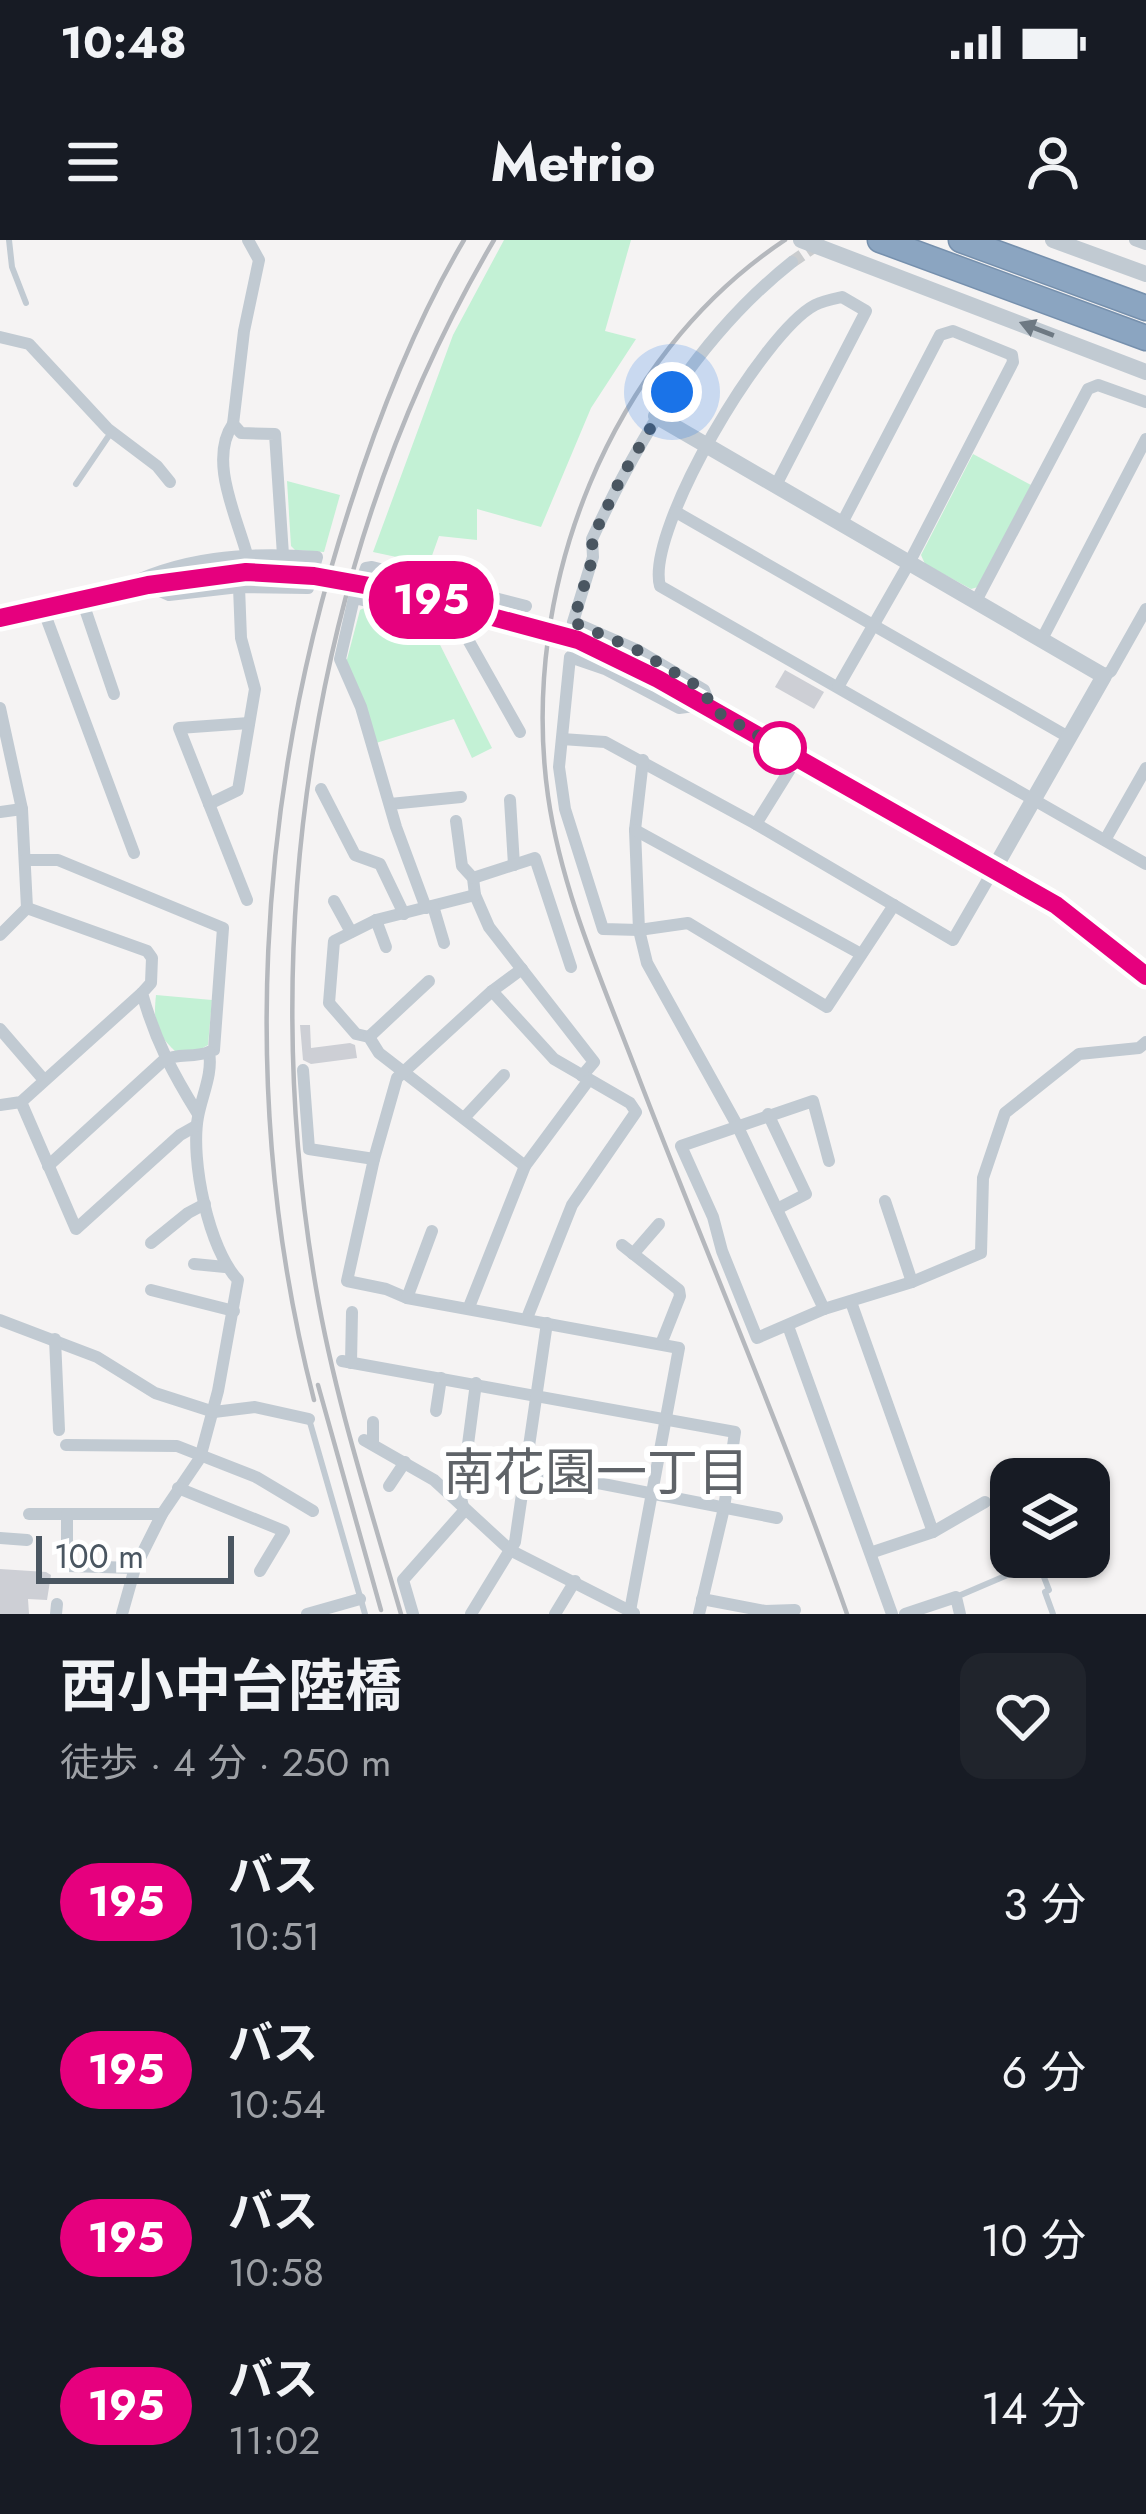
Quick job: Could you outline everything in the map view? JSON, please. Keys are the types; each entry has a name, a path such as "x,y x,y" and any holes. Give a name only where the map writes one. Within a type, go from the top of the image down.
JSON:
{"highway":[{"path":"880,240 1146,338"},
{"path":"961,240 1146,308"}],"street":[{"path":"247,554 226,492 225,436 233,424 244,331 259,260 248,240"},
{"path":"801,240 1146,372"},
{"path":"1135,240 1146,244"},
{"path":"1065,242 1146,274"},
{"path":"700,703 704,690 637,650 573,622 593,557 592,539 656,416 704,350 793,262"},
{"path":"776,485 866,311 842,297 810,308 746,377 706,445 676,512 656,573 660,586 1146,864"},
{"path":"838,687 909,563 1013,362 1008,351 953,331 940,335 842,523"},
{"path":"0,337 29,344 112,431 170,482"},
{"path":"976,601 1088,388 1098,385 1146,402"},
{"path":"656,416 1104,676"},
{"path":"233,424 241,433 275,434 283,555"},
{"path":"1042,639 1146,439"},
{"path":"676,512 1070,738"},
{"path":"111,593 166,566 247,554 317,557 308,588 238,587 169,595 153,585"},
{"path":"444,944 390,804 361,706 340,659 354,598 366,568 372,567 526,606"},
{"path":"0,618 153,585 246,572 314,576 392,590 578,640 700,703 1056,905 1146,976"},
{"path":"209,804 238,790 255,689 241,638 238,587"},
{"path":"354,598 458,622 520,732"},
{"path":"82,600 114,694"},
{"path":"43,609 134,853"},
{"path":"562,739 605,742 643,760 953,940 1144,615"},
{"path":"700,703 679,707 605,669 570,657 559,767 565,809 603,929 688,923 827,1006 894,905"},
{"path":"0,708 22,809 26,908 0,935"},
{"path":"247,900 179,728 249,723"},
{"path":"756,824 797,758"},
{"path":"643,760 634,830 639,930 646,962 737,1125 824,1309"},
{"path":"1105,840 1146,768"},
{"path":"321,789 356,855 380,864 404,914"},
{"path":"390,804 461,796"},
{"path":"510,800 514,865"},
{"path":"0,812 22,809"},
{"path":"456,821 462,866 473,878 489,927 594,1062 525,1166 469,1307"},
{"path":"634,830 862,954"},
{"path":"473,878 535,858 572,967"},
{"path":"25,860 58,860 224,928 214,1050 164,1060 48,1166"},
{"path":"475,895 376,920 334,941 329,1003 356,1034 369,1037 379,1053 525,1166"},
{"path":"334,901 352,932"},
{"path":"0,1105 20,1102 151,983 152,958 147,951 26,908"},
{"path":"376,920 386,947"},
{"path":"373,1422 368,1442 434,1480 510,1550 633,1612 650,1495 680,1348 407,1298 347,1281 397,1078 522,969"},
{"path":"369,1037 429,981"},
{"path":"492,991 554,1059 630,1103 636,1112 572,1205 527,1318"},
{"path":"142,994 164,1060 197,1120"},
{"path":"0,1029 44,1080"},
{"path":"829,1161 813,1101 681,1147 707,1202 757,1338 981,1253 983,1178 1005,1113 1079,1054 1139,1048 1146,1042"},
{"path":"122,1614 135,1568 162,1514 200,1458 214,1412 238,1280 226,1267 205,1204 197,1120 211,1065 208,1052"},
{"path":"303,1070 309,1149 374,1159"},
{"path":"464,1118 504,1075"},
{"path":"20,1102 76,1228 197,1120"},
{"path":"768,1114 806,1194 777,1209"},
{"path":"885,1201 912,1282"},
{"path":"151,1244 205,1204"},
{"path":"659,1224 627,1250 679,1290 661,1344"},
{"path":"407,1298 432,1232"},
{"path":"194,1264 226,1267"},
{"path":"151,1290 233,1310"},
{"path":"851,1302 933,1532"},
{"path":"352,1312 346,1362 735,1432 724,1508 698,1614"},
{"path":"0,1320 97,1357 145,1389 214,1412 255,1407 309,1419"},
{"path":"472,1614 515,1542 547,1323"},
{"path":"788,1326 892,1614"},
{"path":"55,1339 59,1430"},
{"path":"436,1411 441,1378"},
{"path":"464,1511 461,1498 476,1383"},
{"path":"66,1445 177,1446 256,1477 313,1511"},
{"path":"389,1486 405,1462"},
{"path":"526,1469 777,1518"},
{"path":"178,1488 284,1532 260,1571"},
{"path":"873,1552 933,1532 986,1502"},
{"path":"412,1614 403,1580 464,1511"},
{"path":"29,1514 162,1514"},
{"path":"67,1514 67,1566 135,1568"},
{"path":"0,1538 27,1540"},
{"path":"555,1614 575,1581"},
{"path":"905,1614 956,1598 960,1614"},
{"path":"307,1614 360,1599"},
{"path":"702,1599 765,1611 795,1610"}],"lane":[{"path":"9,240 12,267 26,303"},
{"path":"76,484 112,431"},
{"path":"309,1419 365,1614"},
{"path":"956,1598 1038,1562 1053,1614"}],"green space":[{"path":"504,240 631,240 605,331 636,339 591,408 541,527 477,509 477,540 439,536 429,564 373,552 453,335"},
{"path":"973,454 1031,485 978,587 971,589 925,564 921,555"},
{"path":"287,481 340,495 324,552 291,546"},
{"path":"370,605 427,619 492,748 472,758 454,719 376,743 346,663 360,610"},
{"path":"156,995 212,1000 208,1045 194,1053 176,1052 157,1027"}],"building":[{"path":"785,670 824,692 814,709 775,687"},
{"path":"300,1025 310,1025 311,1048 350,1043 355,1045 357,1058 311,1064 303,1060"},
{"path":"0,1569 51,1575 47,1600 28,1599 29,1614 0,1614"}],"tunnel":[{"path":"792,262 824,240"}],"railway":[{"path":"314,1400 290,1289 274,1176 267,1064 268,951 277,838 318,615 350,506 400,370 464,240"},
{"path":"401,1614 343,1411 316,1288 299,1154 292,1019 297,883 313,748 341,615 380,486 431,360 494,240"},
{"path":"785,240 723,289 670,347 625,413 590,484 564,560 548,638 543,717 555,833 586,940 847,1614"},
{"path":"318,1385 381,1610"}],"bus line":[{"name":"195","path":"0,618 148,585 246,572 314,576 392,590 578,640 658,679 1056,905 1146,976"}],"district":[{"name":"南花園一丁目","path":"596,1472"}],"route":[{"path":"672,392 622,476 592,539 593,557 573,622 637,650 704,690 712,709 780,748"}]}
